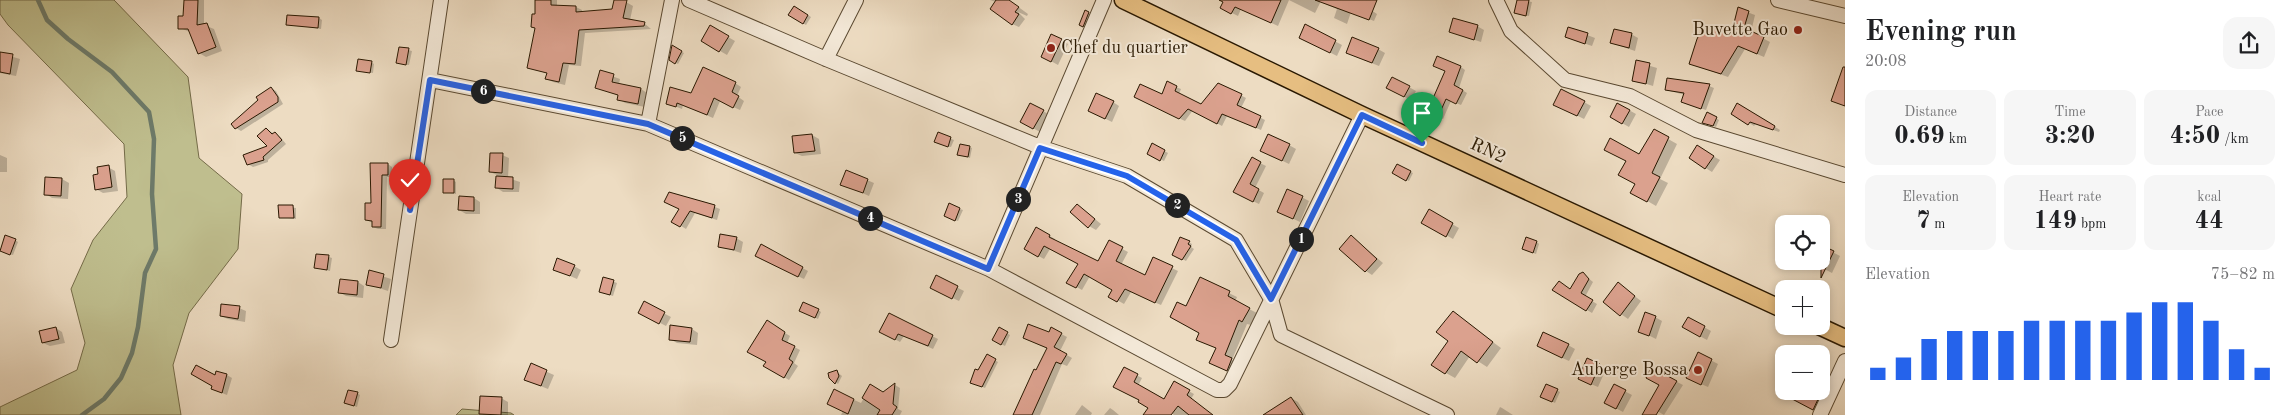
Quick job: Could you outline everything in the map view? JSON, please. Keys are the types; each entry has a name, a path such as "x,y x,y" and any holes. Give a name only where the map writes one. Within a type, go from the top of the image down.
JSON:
{"main road":[{"name":"RN2","path":"1123,0 1362,115 1775,306"},
{"path":"1830,331 1845,338"}],"street":[{"path":"391,340 441,0"},
{"path":"648,124 672,0"},
{"path":"689,0 1040,148 1127,176 1236,240 1271,299 1281,335 1447,415"},
{"path":"826,59 856,0"},
{"path":"988,269 1104,0"},
{"path":"1496,0 1511,31 1565,80 1630,96 1696,130 1845,175"},
{"path":"1778,0 1845,16"},
{"path":"430,80 648,124 988,269 1216,390 1224,390 1230,384 1362,115"},
{"path":"1820,415 1845,361"}],"shaded area":[{"path":"0,0 114,0 188,77 199,158 242,194 238,249 189,313 173,365 181,415 0,415 0,407 77,370 85,343 71,289 93,240 127,197 124,144 8,25 0,14"},
{"path":"462,409 511,413 514,415 456,415"}],"building":[{"path":"184,0 198,0 197,25 207,23 216,47 198,54 188,29 178,29 178,16 183,16"},
{"path":"535,0 551,0 551,5 576,6 576,12 612,9 614,0 627,0 623,18 645,22 644,26 579,30 575,64 563,63 559,82 545,79 547,73 527,68 535,28 531,27 532,14 535,14"},
{"path":"996,0 1009,0 1019,7 1015,12 1019,14 1012,25 990,9"},
{"path":"1219,0 1281,0 1271,23 1235,7 1231,14 1220,8 1223,2"},
{"path":"1315,0 1377,0 1369,20"},
{"path":"1517,0 1529,0 1526,16 1514,13"},
{"path":"794,6 808,15 803,24 788,15"},
{"path":"1738,7 1749,11 1744,28 1764,37 1757,54 1738,46 1721,74 1689,64 1697,39 1704,25 1732,31"},
{"path":"1085,10 1089,12 1083,27 1079,25"},
{"path":"287,15 319,17 318,28 286,25"},
{"path":"1453,18 1478,25 1474,40 1449,32"},
{"path":"1305,24 1336,40 1330,53 1299,38"},
{"path":"710,25 729,36 719,52 701,41"},
{"path":"1568,27 1588,33 1585,44 1565,37"},
{"path":"1614,29 1632,33 1629,48 1610,43"},
{"name":"Chef du quartier","path":"1051,34 1062,39 1051,62 1041,57"},
{"path":"1352,37 1379,48 1372,63 1346,53"},
{"path":"672,45 682,51 675,64 669,60"},
{"path":"399,47 409,48 406,65 396,63"},
{"path":"0,52 13,54 10,74 0,72"},
{"path":"1437,56 1461,66 1454,85 1463,90 1456,104 1446,99 1438,117 1427,112 1445,71 1433,66"},
{"path":"358,59 372,61 370,73 356,71"},
{"path":"1636,60 1650,63 1646,84 1632,81"},
{"path":"703,67 736,82 732,92 739,96 733,108 714,98 707,115 677,103 676,107 666,104 670,87 691,93"},
{"path":"1843,67 1845,67 1845,106 1831,101"},
{"path":"600,70 614,74 612,82 641,88 638,104 617,100 618,95 595,88"},
{"path":"1392,77 1410,86 1404,97 1386,88"},
{"path":"1667,78 1710,84 1701,109 1681,102 1684,93 1665,90"},
{"path":"1167,81 1177,86 1175,91 1201,104 1218,83 1242,94 1237,105 1261,116 1256,128 1222,114 1217,124 1188,109 1179,119 1134,97 1140,84 1162,94"},
{"path":"271,87 278,97 278,102 235,129 231,124 258,100 256,97"},
{"path":"1561,89 1585,101 1577,116 1553,105"},
{"path":"1096,93 1114,101 1105,119 1088,111"},
{"path":"1030,103 1044,110 1033,129 1020,122"},
{"path":"1617,103 1630,110 1622,124 1610,117"},
{"path":"1737,103 1775,126 1773,130 1750,122 1748,125 1731,114"},
{"path":"1707,112 1717,117 1713,126 1702,123"},
{"path":"266,128 272,134 275,132 282,140 263,157 264,160 247,165 243,155 267,146 257,136"},
{"path":"1654,129 1669,137 1652,173 1660,177 1647,202 1630,193 1635,184 1618,175 1626,161 1604,150 1610,138 1639,154"},
{"path":"938,132 951,137 948,147 934,142"},
{"path":"812,134 815,151 794,153 792,136"},
{"path":"1268,134 1290,144 1282,161 1260,151"},
{"path":"1152,143 1165,150 1160,161 1147,154"},
{"path":"960,144 970,146 968,157 957,155"},
{"path":"1697,145 1714,156 1705,169 1689,158"},
{"path":"490,153 503,153 502,173 489,172"},
{"path":"1252,157 1261,162 1250,184 1259,189 1253,202 1233,192"},
{"path":"370,163 388,163 388,175 382,175 381,227 372,227 372,221 365,220 365,203 371,203"},
{"path":"1397,164 1411,171 1406,181 1392,173"},
{"path":"109,165 112,187 95,190 93,175 98,174 97,167"},
{"path":"846,170 868,179 863,193 840,185"},
{"path":"496,176 513,177 513,189 495,188"},
{"path":"45,177 62,178 61,196 44,195"},
{"path":"443,179 454,179 454,193 443,193"},
{"path":"1287,189 1303,196 1293,219 1277,212"},
{"path":"669,192 715,205 712,218 690,211 680,227 671,222 679,209 664,202"},
{"path":"459,196 474,197 474,211 458,210"},
{"path":"949,203 960,208 955,221 944,216"},
{"path":"1077,204 1095,219 1088,228 1070,212"},
{"path":"278,205 293,205 294,218 279,218"},
{"path":"1429,209 1453,223 1446,237 1421,223"},
{"path":"1036,227 1050,235 1049,237 1098,261 1109,240 1123,247 1116,261 1145,275 1153,257 1173,266 1155,303 1125,289 1117,302 1108,297 1112,290 1084,274 1076,288 1066,283 1078,264 1044,246 1038,257 1024,249"},
{"path":"720,234 737,237 734,250 718,247"},
{"path":"5,235 16,239 10,255 0,251"},
{"path":"1351,235 1377,259 1365,272 1339,249"},
{"path":"1180,237 1190,241 1188,244 1191,246 1182,260 1172,255"},
{"path":"1526,237 1537,241 1533,253 1522,249"},
{"path":"761,244 803,267 798,277 755,256"},
{"path":"1830,249 1834,251 1830,259"},
{"path":"316,254 329,255 327,270 314,268"},
{"path":"557,258 575,265 570,276 553,270"},
{"path":"369,270 384,274 381,288 366,285"},
{"path":"1583,272 1589,279 1581,293 1593,300 1586,311 1552,290 1559,281 1570,289 1579,274"},
{"path":"936,275 958,286 952,299 930,288"},
{"path":"603,277 614,280 610,295 599,292"},
{"path":"1200,277 1230,291 1228,296 1250,308 1242,322 1239,320 1225,355 1232,358 1227,371 1209,363 1216,348 1196,340 1199,333 1170,317 1177,302 1186,306"},
{"path":"340,279 358,281 357,295 338,293"},
{"path":"1618,282 1635,296 1620,316 1603,302"},
{"path":"644,301 665,312 659,324 638,313"},
{"path":"803,302 819,309 815,318 799,311"},
{"path":"221,304 240,306 238,319 220,316"},
{"path":"1453,311 1493,342 1477,363 1461,351 1445,374 1431,365 1448,341 1436,332"},
{"path":"1645,312 1656,316 1649,336 1638,332"},
{"path":"889,313 933,335 928,346 898,334 895,340 879,332"},
{"path":"1688,317 1705,326 1700,337 1682,327"},
{"path":"767,320 785,332 782,340 795,346 789,359 793,362 784,378 763,366 766,362 747,352"},
{"path":"1028,324 1049,332 1051,327 1062,333 1054,347 1067,354 1061,364 1056,362 1032,415 1013,415 1034,369 1036,370 1047,348 1023,338"},
{"path":"670,325 692,328 690,342 669,340"},
{"path":"56,327 59,339 42,343 39,331"},
{"path":"999,327 1008,332 1001,345 992,340"},
{"path":"1543,332 1569,344 1562,358 1537,346"},
{"path":"1698,352 1712,359 1701,385 1686,378"},
{"path":"987,354 996,359 982,387 970,383 975,369 978,370"},
{"path":"1587,358 1600,364 1591,385 1578,379"},
{"path":"531,363 547,370 541,386 524,380"},
{"path":"196,365 215,375 216,371 227,374 222,393 211,389 212,386 191,374"},
{"path":"1124,367 1138,374 1134,382 1164,399 1174,381 1190,390 1187,395 1213,415 1189,415 1178,406 1171,415 1143,415 1148,408 1138,402 1139,400 1113,387"},
{"path":"1651,367 1677,381 1656,415 1642,415 1659,385 1646,378"},
{"path":"837,370 839,376 835,384 829,378 828,373"},
{"path":"895,383 893,404 897,407 892,415 877,415 880,410 862,398 870,384 883,392"},
{"path":"1546,384 1558,389 1552,402 1540,397"},
{"path":"1614,384 1626,390 1616,409 1604,403"},
{"path":"834,389 854,399 848,414 827,404"},
{"path":"348,390 358,392 354,406 344,403"},
{"path":"480,396 502,397 501,415 479,414"},
{"path":"1291,397 1303,415 1263,415"},
{"path":"1794,400 1818,400 1813,410"}],"waterway":[{"path":"38,0 47,20 68,39 112,72 149,112 154,139 152,194 156,249 145,273 138,327 132,353 121,378 104,399 82,415"}],"place":[{"name":"Buvette Gao","path":"1798,30"},
{"name":"Chef du quartier","path":"1051,48"},
{"name":"Auberge Bossa","path":"1698,370"}],"route":[{"path":"410,210 430,80 648,124 988,269 1040,148 1127,176 1236,240 1271,299 1362,115 1422,143"}]}
